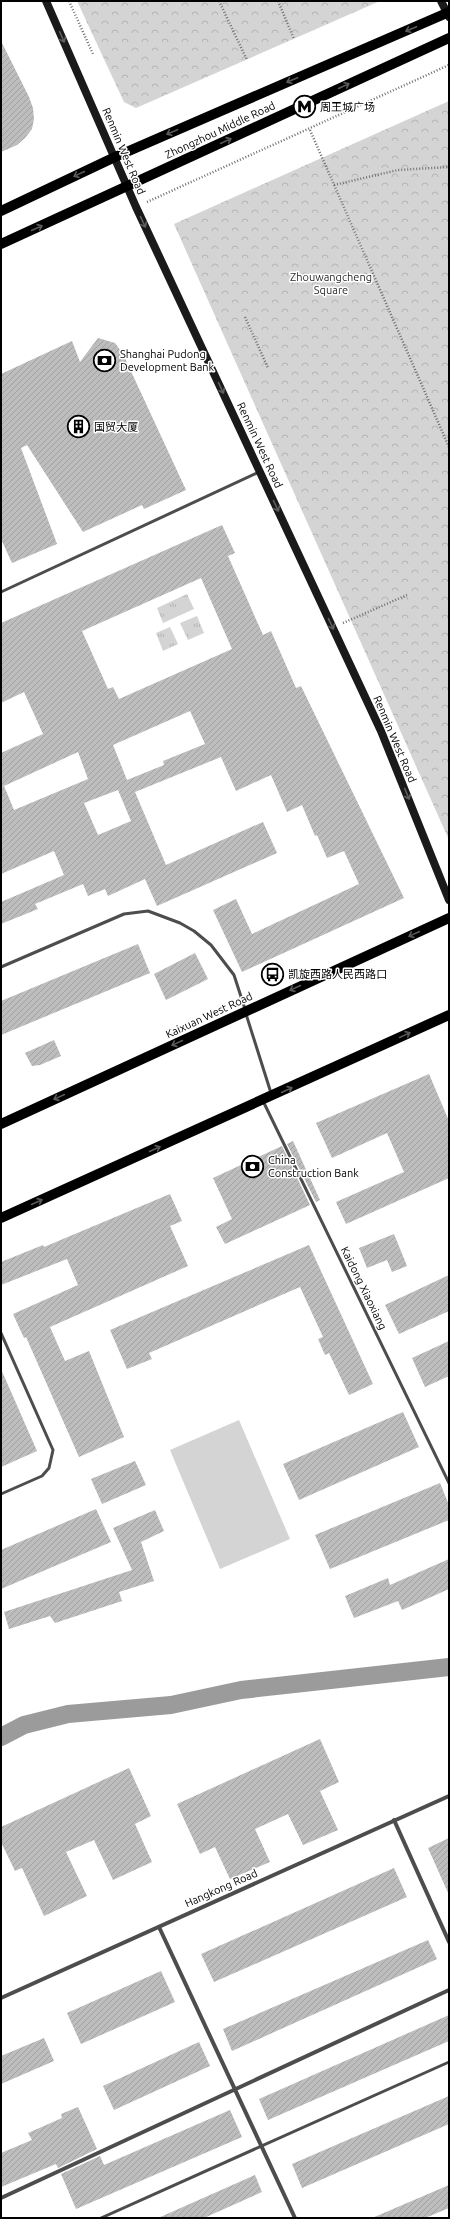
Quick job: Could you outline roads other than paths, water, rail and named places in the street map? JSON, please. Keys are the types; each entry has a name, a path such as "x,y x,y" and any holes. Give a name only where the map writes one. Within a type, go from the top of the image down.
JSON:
{"main road":[{"name":"Renmin West Road","path":"46,1 136,207 381,731 449,900"},
{"path":"441,1 448,14"},
{"name":"Zhongzhou Middle Road","path":"1,211 114,157 448,14"},
{"name":"Zhongzhou Middle Road","path":"1,244 449,38"},
{"name":"Kaixuan West Road","path":"1,1124 449,918"},
{"path":"1,1218 267,1099 449,1015"}],"street":[{"name":"Hangkong Road","path":"1,1998 449,1796"},
{"path":"394,1820 449,1942"},
{"path":"159,1926 295,2218"},
{"path":"1,2198 449,1990"}],"lane":[{"path":"1,592 260,472"},
{"name":"Kaidong Xiaoxiang","path":"2,967 124,914 148,911 180,923 194,931 211,945 234,975 245,1011 267,1099 449,1483"},
{"path":"1,1334 53,1450 49,1468 42,1476 1,1494"},
{"path":"101,2218 449,2062"}],"waterway":[{"path":"1,1737 24,1725 68,1714 171,1705 241,1690 449,1667"}],"place":[{"name":"周王城广场","path":"305,107"},
{"name":"Shanghai Pudong Development Bank","path":"104,360"},
{"name":"国贸大厦","path":"79,427"},
{"name":"凯旋西路人民西路口","path":"272,974"},
{"name":"China Construction Bank","path":"253,1166"}],"park label":[{"name":"Zhouwangcheng Square","path":"331,283"}]}
